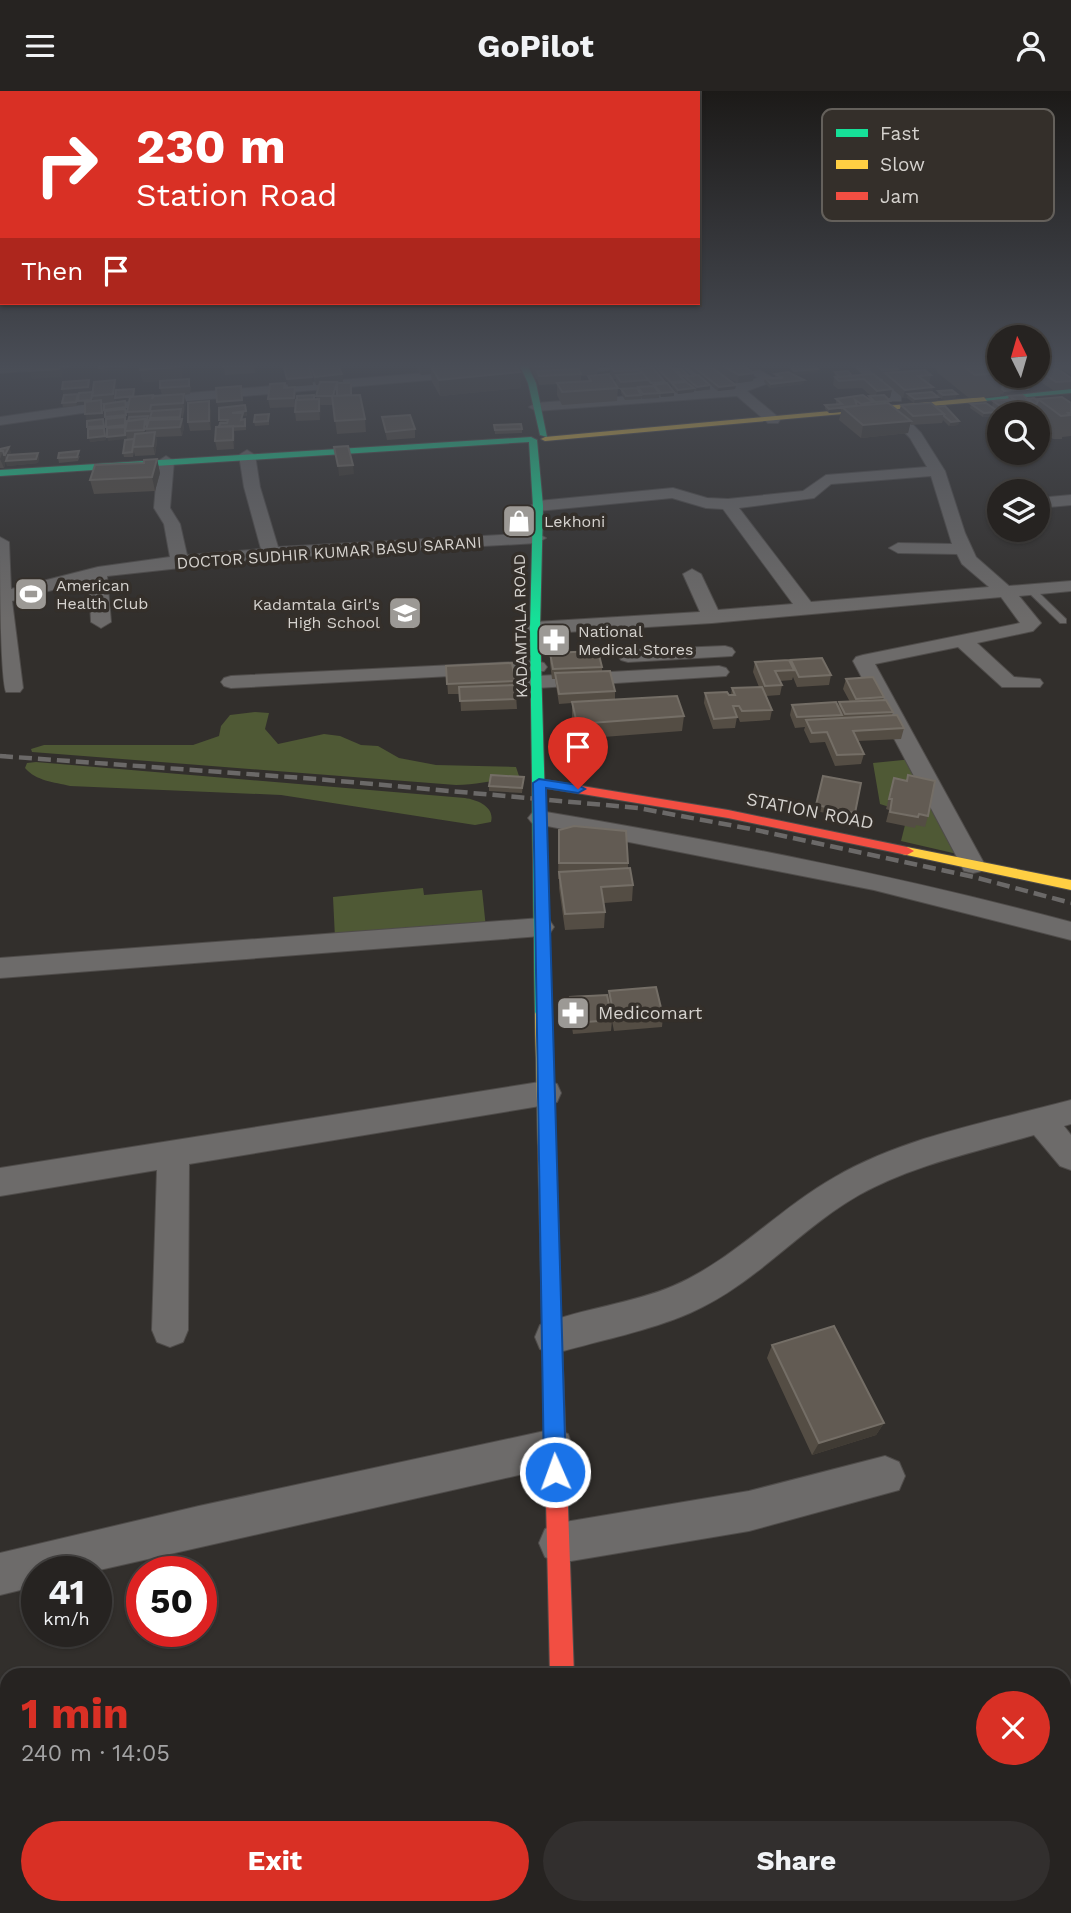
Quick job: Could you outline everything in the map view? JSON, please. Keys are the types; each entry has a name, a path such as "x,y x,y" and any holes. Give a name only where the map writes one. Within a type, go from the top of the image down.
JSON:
{"street":[{"path":"0,471 343,449"},
{"name":"KADAMTALA ROAD","path":"538,449 535,628 539,707 541,927 554,1448 562,1668"},
{"path":"924,449 937,471 962,549 973,566 1007,593 1029,619 1030,625 863,661 973,865"},
{"path":"247,454 252,487 271,553"},
{"path":"166,460 162,508 172,524 180,561"},
{"path":"538,506 673,493 706,503 729,504 808,495 826,480 937,471"},
{"path":"1050,502 1071,500"},
{"path":"729,504 806,609"},
{"name":"DOCTOR SUDHIR KUMAR BASU SARANI","path":"1,598 98,572 180,561 271,553 537,538"},
{"path":"0,542 1,598 13,688"},
{"path":"898,548 962,549"},
{"path":"98,572 101,622"},
{"path":"692,574 712,617"},
{"path":"535,628 688,619 1071,586"},
{"path":"688,619 700,653"},
{"path":"962,641 1009,683 1033,683"},
{"path":"231,682 537,674 722,662 700,653 628,656"},
{"path":"539,707 542,731 553,748"},
{"path":"581,774 625,797"},
{"name":"STATION ROAD","path":"540,800 625,797 814,831 1071,885"},
{"path":"540,800 767,858 944,897 1071,932"},
{"path":"0,968 541,927"},
{"path":"0,1182 546,1093"},
{"path":"553,1337 679,1301 736,1271 808,1211 897,1161 1056,1116 1071,1157"},
{"path":"170,1329 173,1154"},
{"path":"0,1574 199,1526 554,1448"},
{"path":"559,1543 749,1511 885,1476"}],"lane":[{"path":"1031,590 1063,621"}],"green space":[{"path":"269,713 265,729 278,744 324,734 340,736 361,745 378,746 399,758 436,765 516,767 520,779 456,785 32,752 31,749 44,745 193,745 219,736 221,726 230,715"},
{"path":"913,759 966,856 901,841 908,813 880,804 873,763"},
{"path":"27,763 465,798 475,800 488,808 492,817 491,822 475,825 281,795 70,786 40,778 25,768"},
{"path":"423,888 424,895 482,890 486,928 335,938 333,897"}],"building":[{"path":"124,449 132,449 132,452 123,453"},
{"path":"334,449 349,449 353,465 338,466"},
{"path":"79,451 77,457 58,458 59,453"},
{"path":"38,453 36,459 6,461 8,455"},
{"path":"157,459 152,477 90,480 95,465 144,463 144,460"},
{"path":"598,651 602,667 553,669 550,653"},
{"path":"822,658 831,675 799,677 791,660"},
{"path":"789,660 794,670 775,671 782,685 765,686 755,662"},
{"path":"512,663 515,681 447,684 446,666"},
{"path":"610,671 615,691 559,694 555,673"},
{"path":"873,677 884,697 856,699 846,679"},
{"path":"515,685 517,699 460,701 459,687"},
{"path":"762,687 772,710 742,711 739,706 733,706 737,717 714,719 705,693 727,692 729,695 735,695 732,688"},
{"path":"677,696 684,716 577,724 572,702"},
{"path":"886,700 893,712 845,714 839,702"},
{"path":"836,702 842,715 797,717 792,705"},
{"path":"897,715 904,728 853,731 864,754 837,755 827,732 812,733 806,720"},
{"path":"491,775 524,777 522,788 489,786"},
{"path":"908,775 935,781 928,816 890,812 892,799 889,799 894,778 907,781"},
{"path":"823,776 861,783 855,813 816,805"},
{"path":"574,826 626,831 628,863 559,863 559,830"},
{"path":"630,868 633,885 601,887 605,912 565,914 559,872"},
{"path":"656,987 663,1016 615,1021 609,991"},
{"path":"607,995 612,1020 573,1023 570,997"},
{"path":"834,1326 884,1423 819,1443 772,1345"}],"railway":[{"path":"6,756 0,756 317,779 638,808 751,829 974,877 1071,903"}],"traffic: fast":[{"path":"0,473 374,449"},
{"path":"534,449 538,506 535,628 543,1014"}],"traffic: slow":[{"path":"907,851 1071,885"},
{"path":"543,1014 553,1368"}],"traffic: jam":[{"path":"539,783 728,814 907,851"},
{"path":"553,1368 562,1668"}],"place":[{"name":"Lekhoni","path":"519,521"},
{"name":"American Health Club","path":"31,594"},
{"name":"Kadamtala Girl's High School","path":"405,613"},
{"name":"National Medical Stores","path":"554,640"},
{"name":"Medicomart","path":"573,1013"}],"route":[{"path":"555,1472 539,783 578,789"}]}
